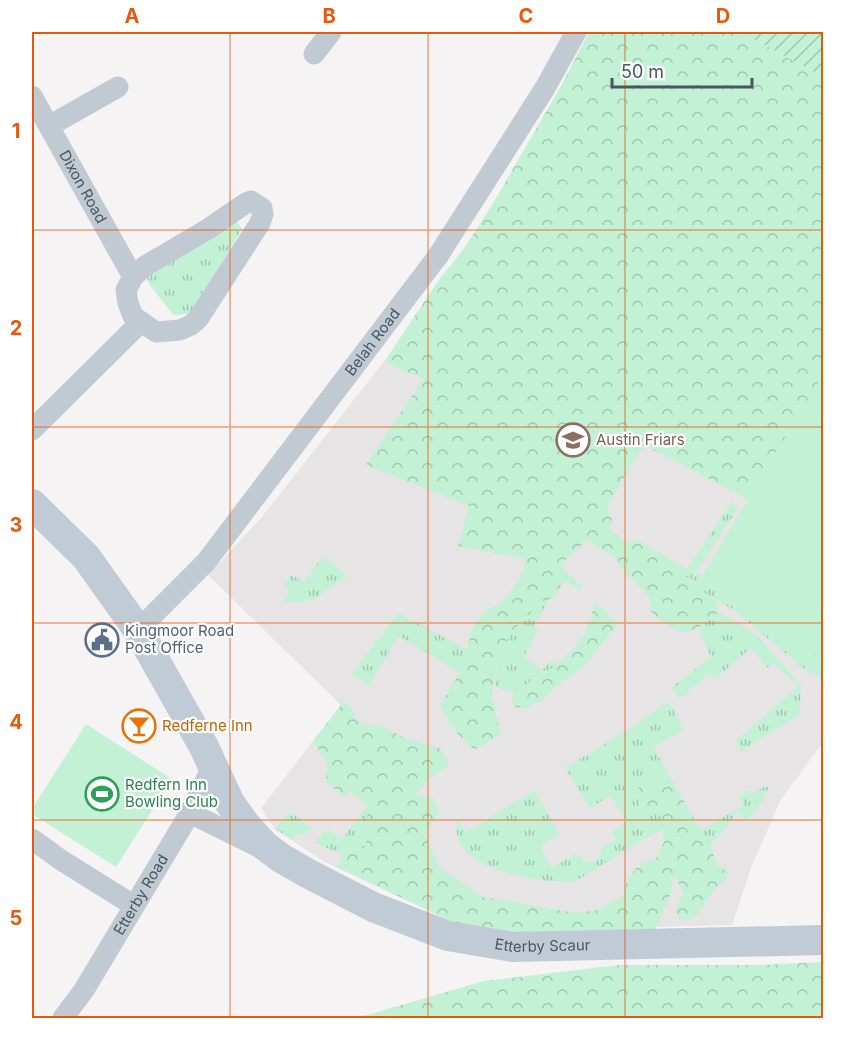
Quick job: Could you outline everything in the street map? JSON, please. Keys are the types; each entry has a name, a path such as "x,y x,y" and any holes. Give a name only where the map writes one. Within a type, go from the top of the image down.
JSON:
{"street":[{"path":"314,54 331,32"},
{"name":"Belah Road","path":"138,630 206,561 438,256 545,88 576,32"},
{"path":"49,126 118,87"},
{"name":"Dixon Road","path":"32,96 133,277"},
{"path":"251,201 262,208 260,223 198,318 180,330 168,333 156,332 133,316 126,291 133,277 246,203 251,201"},
{"path":"32,430 141,322"},
{"name":"Etterby Scaur","path":"32,504 86,556 138,630 204,747 230,803 265,846 281,858"},
{"name":"Etterby Road","path":"63,1018 84,990 190,813 212,766"},
{"name":"Etterby Scaur","path":"190,813 373,907 448,936 513,946 824,940"},
{"path":"32,839 61,860 134,905"}],"shaded area":[{"name":"Austin Friars","path":"823,111 823,742 780,801 751,868 732,925 532,930 461,926 323,861 275,829 261,808 341,705 208,575 262,517 396,346"}],"green space":[{"path":"589,32 741,32 823,77 823,374 749,500 644,445 606,507 612,519 610,529 630,545 635,539 688,569 684,575 691,580 689,584 715,599 719,612 692,630 678,630 670,626 650,611 651,601 645,591 620,567 617,559 587,540 560,565 582,586 580,590 566,581 562,583 554,598 543,601 514,629 498,656 492,697 501,734 474,750 452,728 440,705 460,673 481,657 467,650 472,629 487,609 502,603 523,574 526,559 458,546 469,506 366,465 423,379 384,362 492,205 561,86"},
{"path":"741,32 823,32 823,77"},
{"path":"236,220 242,229 191,314 173,315 149,284 146,274"},
{"path":"823,374 823,661 701,578"},
{"path":"731,502 738,508 691,580 683,576"},
{"path":"323,556 347,576 314,600 282,603 290,591 283,587 291,575 304,582"},
{"path":"698,573 702,576 701,578 823,661 823,679 808,672 734,610 689,584"},
{"path":"549,600 534,625 539,628 524,657 542,670 550,662 557,663 557,665 515,694 495,687 498,656 514,629 542,601"},
{"path":"596,602 615,621 618,618 616,627 584,666 553,689 543,700 526,708 515,707 512,699 518,688 557,665 583,638"},
{"path":"719,612 754,633 801,686 799,715 741,751 736,741 798,686 774,663 768,668 751,648 715,679 709,674 680,699 672,687 711,657 698,629"},
{"path":"398,613 482,657 460,673 399,636 369,685 352,674"},
{"path":"333,697 351,707 355,717 364,725 379,725 405,738 442,749 449,765 428,780 415,794 433,798 439,811 425,835 440,868 483,897 576,913 598,910 623,896 627,881 634,870 650,859 658,857 664,842 660,805 640,807 636,795 639,787 671,779 710,846 718,866 729,872 723,884 719,884 694,918 686,920 679,919 676,908 684,894 675,876 672,880 671,893 653,934 511,942 461,926 337,867 344,855 366,847 368,805 349,791 344,797 326,782 327,762 313,741 341,705"},
{"path":"669,701 684,730 653,747 691,815 645,838 576,881 548,881 514,875 481,863 461,845 457,832 458,818 466,832 534,790 560,834 540,846 552,868 577,853 585,862 597,859 601,848 615,840 612,831 627,821 610,796 590,808 565,768 634,726"},
{"name":"Redfern Inn Bowling Club","path":"86,724 172,779 116,867 32,814 32,809"},
{"path":"766,786 769,788 755,812 746,821 738,812 710,846 700,831 744,805 739,796 748,790 751,794"},
{"path":"368,805 366,848 344,855 315,843 328,828 342,839"},
{"path":"290,812 312,828 304,834 296,835 292,840 275,829"},
{"path":"823,962 823,1018 357,1018 484,981 618,965 762,965"}],"place":[{"name":"Austin Friars","path":"573,440"},
{"name":"Kingmoor Road Post Office","path":"102,640"},
{"name":"Redferne Inn","path":"139,726"},
{"name":"Redfern Inn Bowling Club","path":"102,794"}]}
